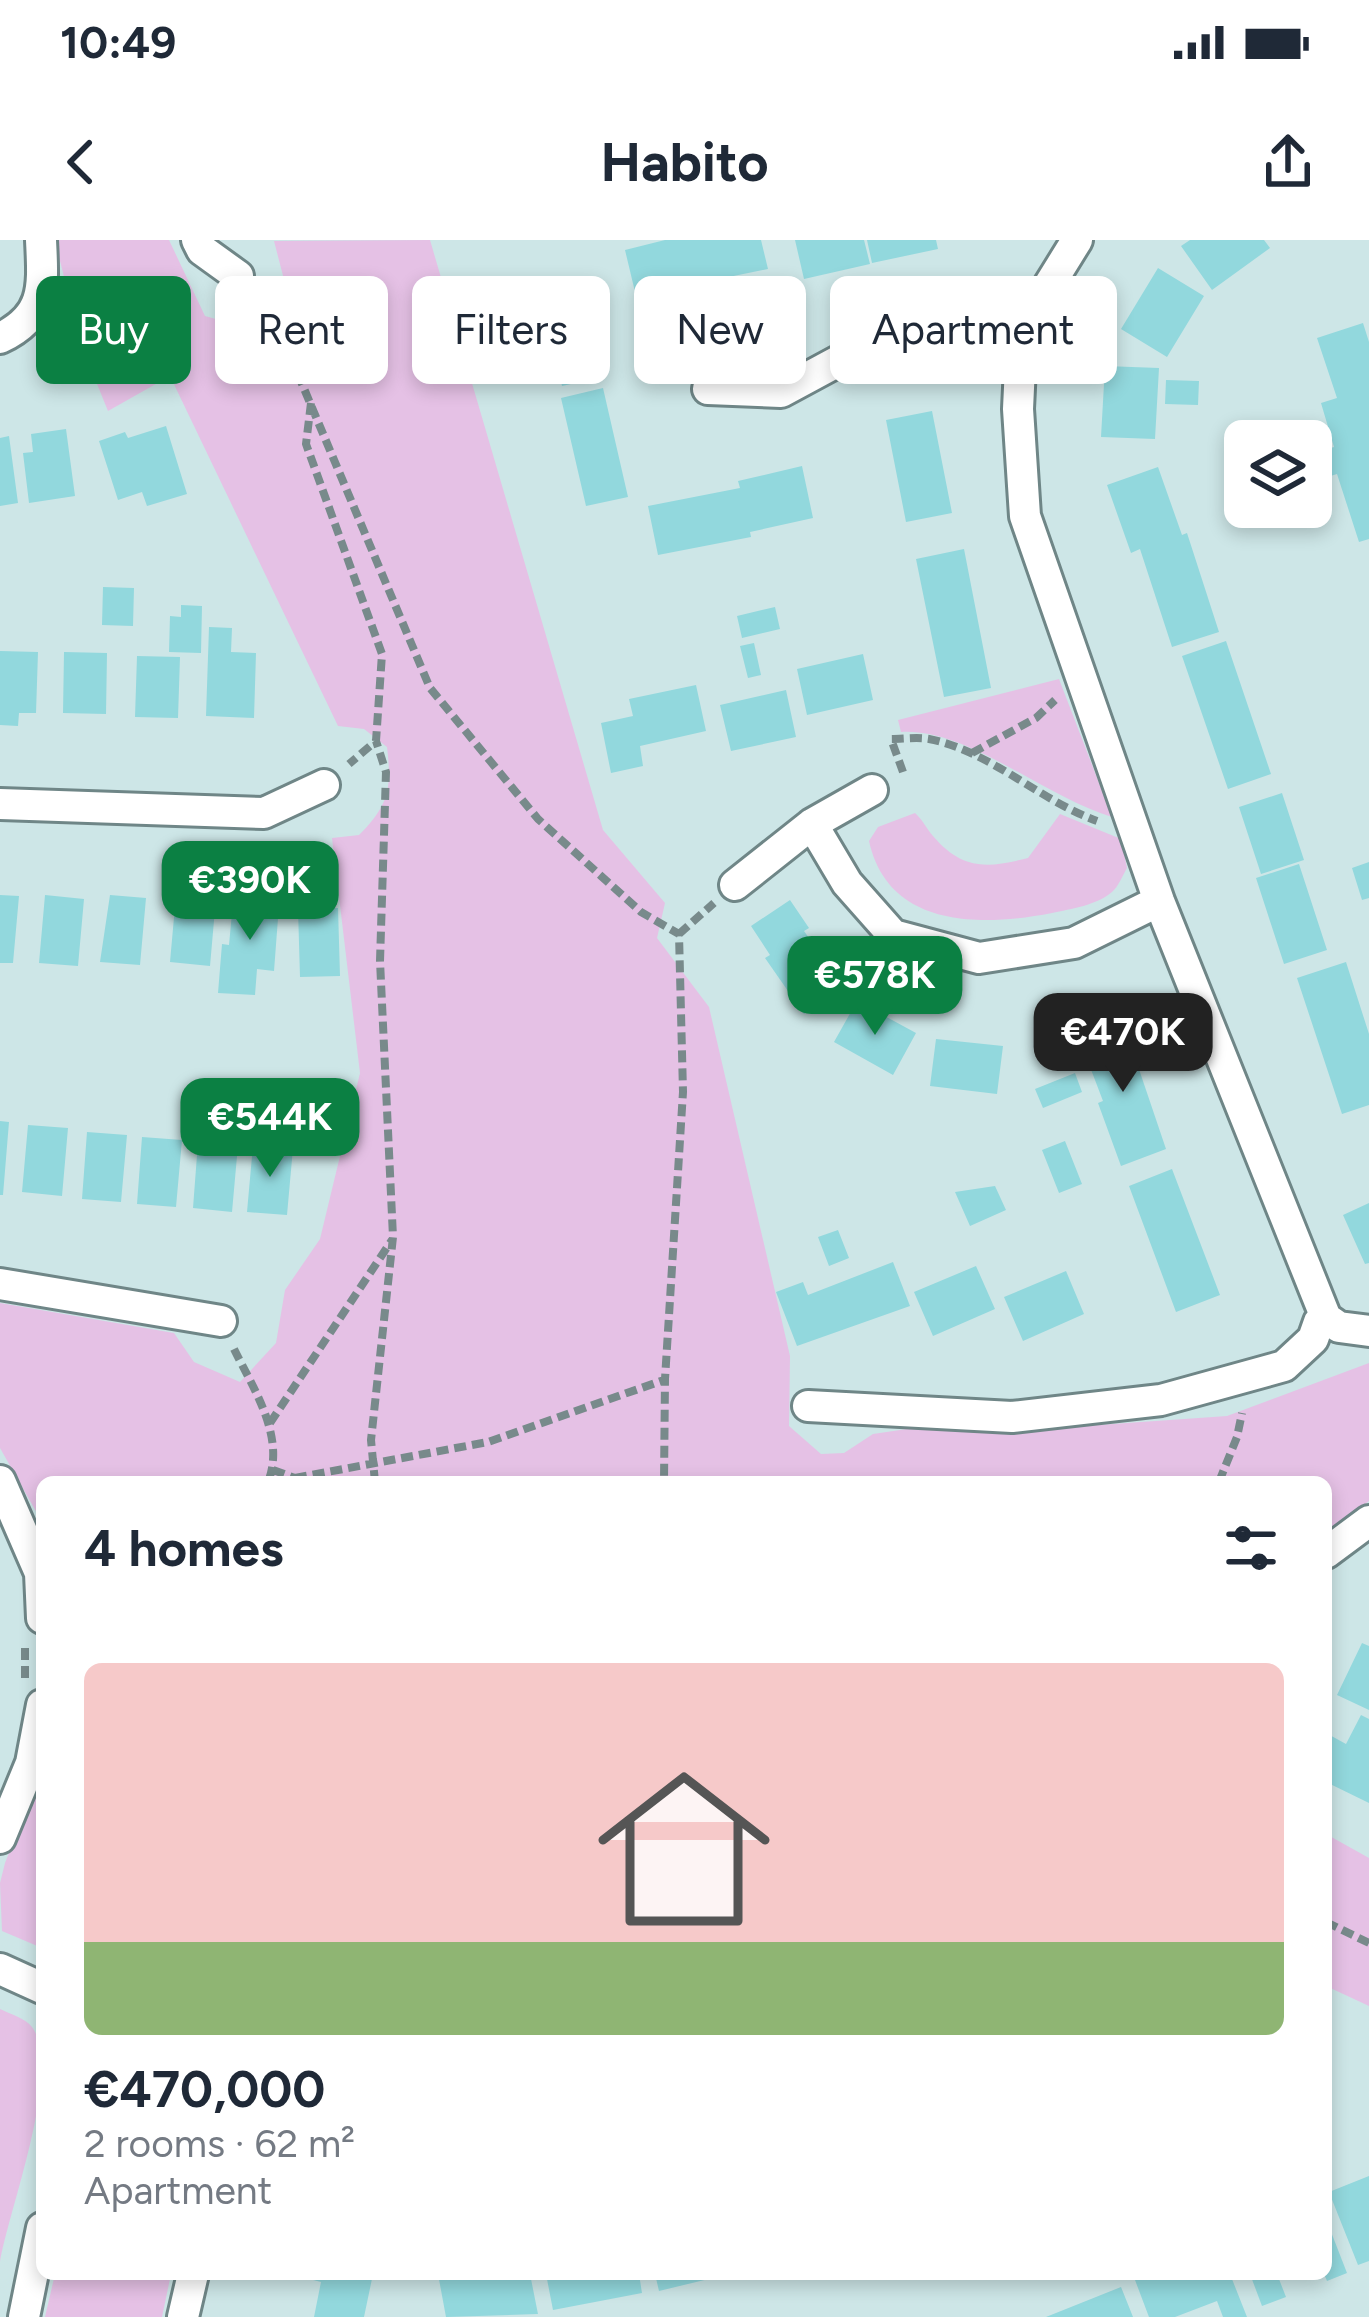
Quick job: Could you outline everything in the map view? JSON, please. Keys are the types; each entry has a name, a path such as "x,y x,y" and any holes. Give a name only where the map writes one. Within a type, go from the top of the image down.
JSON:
{"street":[{"path":"0,338 20,328 44,293 41,240"},
{"path":"197,240 202,250 238,276"},
{"path":"1054,276 1077,240"},
{"path":"708,389 781,392 830,366"},
{"path":"1019,384 1025,516 1159,901 1326,1318 1339,1327 1369,1330"},
{"path":"0,804 264,813 324,785"},
{"path":"735,885 812,824 872,790"},
{"path":"812,824 847,883 893,935 979,958 1074,943 1159,901"},
{"path":"0,1284 221,1321"},
{"path":"808,1406 1012,1417 1161,1400 1285,1366 1326,1318"},
{"path":"0,1481 36,1565"},
{"path":"1332,1549 1369,1521"},
{"path":"0,1838 31,1763 33,1694"},
{"path":"0,1970 36,1985"},
{"path":"24,2317 36,2258"},
{"path":"183,2317 192,2280"}],"path":[{"path":"304,384 430,688 538,819 641,912 679,934"},
{"path":"311,401 306,444 382,654 376,741 386,772 380,962 394,1237 371,1440 375,1476"},
{"path":"971,753 1036,718 1069,684 1082,678"},
{"path":"872,790 906,781 891,739 927,739 971,753 1068,810 1114,827 1134,827"},
{"path":"324,785 376,741"},
{"path":"679,934 735,885"},
{"path":"664,1476 665,1379 683,1092 679,934"},
{"path":"270,1424 394,1237"},
{"path":"221,1321 270,1424 270,1476"},
{"path":"1221,1476 1237,1437 1248,1376"},
{"path":"318,1476 488,1442 665,1379"},
{"path":"273,1470 289,1476"},
{"path":"33,1629 33,1694"},
{"path":"1332,1925 1369,1943"}],"shaded area":[{"path":"50,240 169,240 186,276 64,276"},
{"path":"430,240 441,276 412,276 412,384 472,384 603,830 665,903 657,938 709,1007 790,1356 789,1426 821,1454 844,1453 873,1434 907,1429 1000,1432 1227,1416 1369,1363 1369,1501 1332,1529 1332,1476 36,1476 36,1511 0,1448 0,1303 174,1333 194,1362 240,1382 276,1343 285,1290 320,1239 360,1073 332,838 359,835 369,824 386,795 389,774 387,747 364,729 338,726 174,384 191,384 191,286 205,316 215,319 215,384 388,384 388,276 283,276 274,241"},
{"path":"97,384 156,384 108,411"},
{"path":"1059,679 1112,817 953,741 901,732 898,720"},
{"path":"915,813 955,856 988,865 1028,858 1060,814 1121,839 1127,868 1112,892 1075,908 996,920 941,915 896,891 879,870 869,841 878,827"},
{"path":"36,1785 36,1945 2,1931 0,1883"},
{"path":"1332,1837 1369,1858 1369,2006 1332,1989"},
{"path":"0,2009 32,2027 36,2037 36,2116 0,2262"},
{"path":"54,2280 170,2280 162,2317 45,2317"}],"building":[{"path":"665,240 761,240 768,269 734,276 634,276 634,288 625,250"},
{"path":"795,240 864,240 870,264 803,276"},
{"path":"867,240 936,240 938,249 872,263"},
{"path":"1190,240 1264,240 1270,248 1212,290 1181,246"},
{"path":"1158,268 1204,296 1167,357 1121,329"},
{"path":"1363,323 1369,342 1369,539 1359,542 1337,474 1332,476 1332,420 1326,420 1321,403 1337,398 1317,338"},
{"path":"1117,366 1159,368 1155,439 1101,437 1104,384 1117,384"},
{"path":"1166,380 1199,381 1198,405 1165,404"},
{"path":"603,388 628,497 586,506 561,398"},
{"path":"932,411 952,513 906,522 886,420"},
{"path":"166,426 187,494 147,506 142,492 118,500 99,441"},
{"path":"66,429 75,496 29,503 23,453 33,452 31,434"},
{"path":"9,436 18,503 0,506 0,438"},
{"path":"802,466 813,518 750,532 751,537 658,555 648,506 740,488 738,481"},
{"path":"1158,467 1182,535 1187,533 1219,632 1172,647 1140,549 1131,553 1107,485"},
{"path":"964,549 991,688 944,697 916,559"},
{"path":"103,587 134,588 133,626 102,625"},
{"path":"181,605 202,606 201,653 169,652 170,616 181,617"},
{"path":"775,607 780,629 742,638 737,616"},
{"path":"209,627 232,628 231,652 256,653 254,718 206,716"},
{"path":"1226,641 1271,774 1228,789 1182,656"},
{"path":"754,643 761,675 748,678 740,646"},
{"path":"0,651 38,652 36,713 19,713 18,726 0,725"},
{"path":"64,652 107,653 106,714 63,713"},
{"path":"863,654 873,700 807,715 797,669"},
{"path":"137,656 180,657 178,718 135,717"},
{"path":"696,685 706,731 640,746 643,766 611,773 601,723 633,716 629,699"},
{"path":"786,690 796,737 731,751 720,705"},
{"path":"1282,793 1304,860 1261,874 1239,807"},
{"path":"1369,862 1369,898 1362,900 1352,868"},
{"path":"1299,864 1327,950 1284,964 1256,878"},
{"path":"243,889 280,892 274,971 257,969 255,995 218,993 222,944 229,945 232,913 241,913"},
{"path":"0,895 19,896 13,963 0,963"},
{"path":"45,895 84,899 78,966 39,963"},
{"path":"110,895 146,898 140,965 100,962"},
{"path":"176,895 216,898 210,966 170,962"},
{"path":"790,900 809,928 804,931 843,987 804,1014 765,958 770,955 751,926"},
{"path":"338,908 340,976 300,977 298,909"},
{"path":"1346,962 1369,1034 1369,1105 1342,1114 1297,978"},
{"path":"857,1001 916,1033 893,1075 834,1042"},
{"path":"1123,1022 1166,1149 1121,1166 1079,1038"},
{"path":"936,1039 1003,1046 997,1094 930,1086"},
{"path":"1075,1073 1082,1092 1043,1108 1035,1089"},
{"path":"0,1121 9,1122 3,1195 0,1195"},
{"path":"28,1125 68,1128 62,1196 22,1192"},
{"path":"87,1132 127,1135 121,1202 82,1199"},
{"path":"142,1137 182,1140 176,1207 137,1204"},
{"path":"1065,1141 1082,1184 1059,1193 1042,1150"},
{"path":"198,1142 238,1145 232,1212 193,1208"},
{"path":"253,1145 293,1148 287,1215 247,1212"},
{"path":"1172,1169 1220,1295 1176,1312 1129,1186"},
{"path":"995,1186 1006,1210 970,1226 955,1192"},
{"path":"1369,1203 1369,1263 1365,1264 1343,1215"},
{"path":"838,1230 849,1258 829,1266 818,1237"},
{"path":"893,1262 910,1306 797,1346 776,1292 803,1282 808,1295"},
{"path":"976,1266 995,1309 933,1336 914,1292"},
{"path":"1066,1271 1084,1314 1023,1341 1004,1297"},
{"path":"1362,1643 1369,1646 1369,1710 1337,1695"},
{"path":"1361,1715 1369,1719 1369,1803 1332,1785 1332,1736 1346,1744"},
{"path":"1369,2176 1369,2261 1358,2265 1332,2191"},
{"path":"1332,2234 1347,2273 1332,2279"},
{"path":"313,2280 372,2280 364,2317 314,2317 321,2282"},
{"path":"439,2280 531,2280 538,2314 446,2317"},
{"path":"547,2280 640,2280 642,2293 553,2310"},
{"path":"656,2280 704,2280 659,2291"},
{"path":"1135,2280 1232,2280 1247,2317 1223,2317 1217,2301 1175,2317 1149,2317"},
{"path":"1252,2280 1279,2280 1286,2297 1262,2306"},
{"path":"1121,2287 1133,2317 1046,2317"}]}
